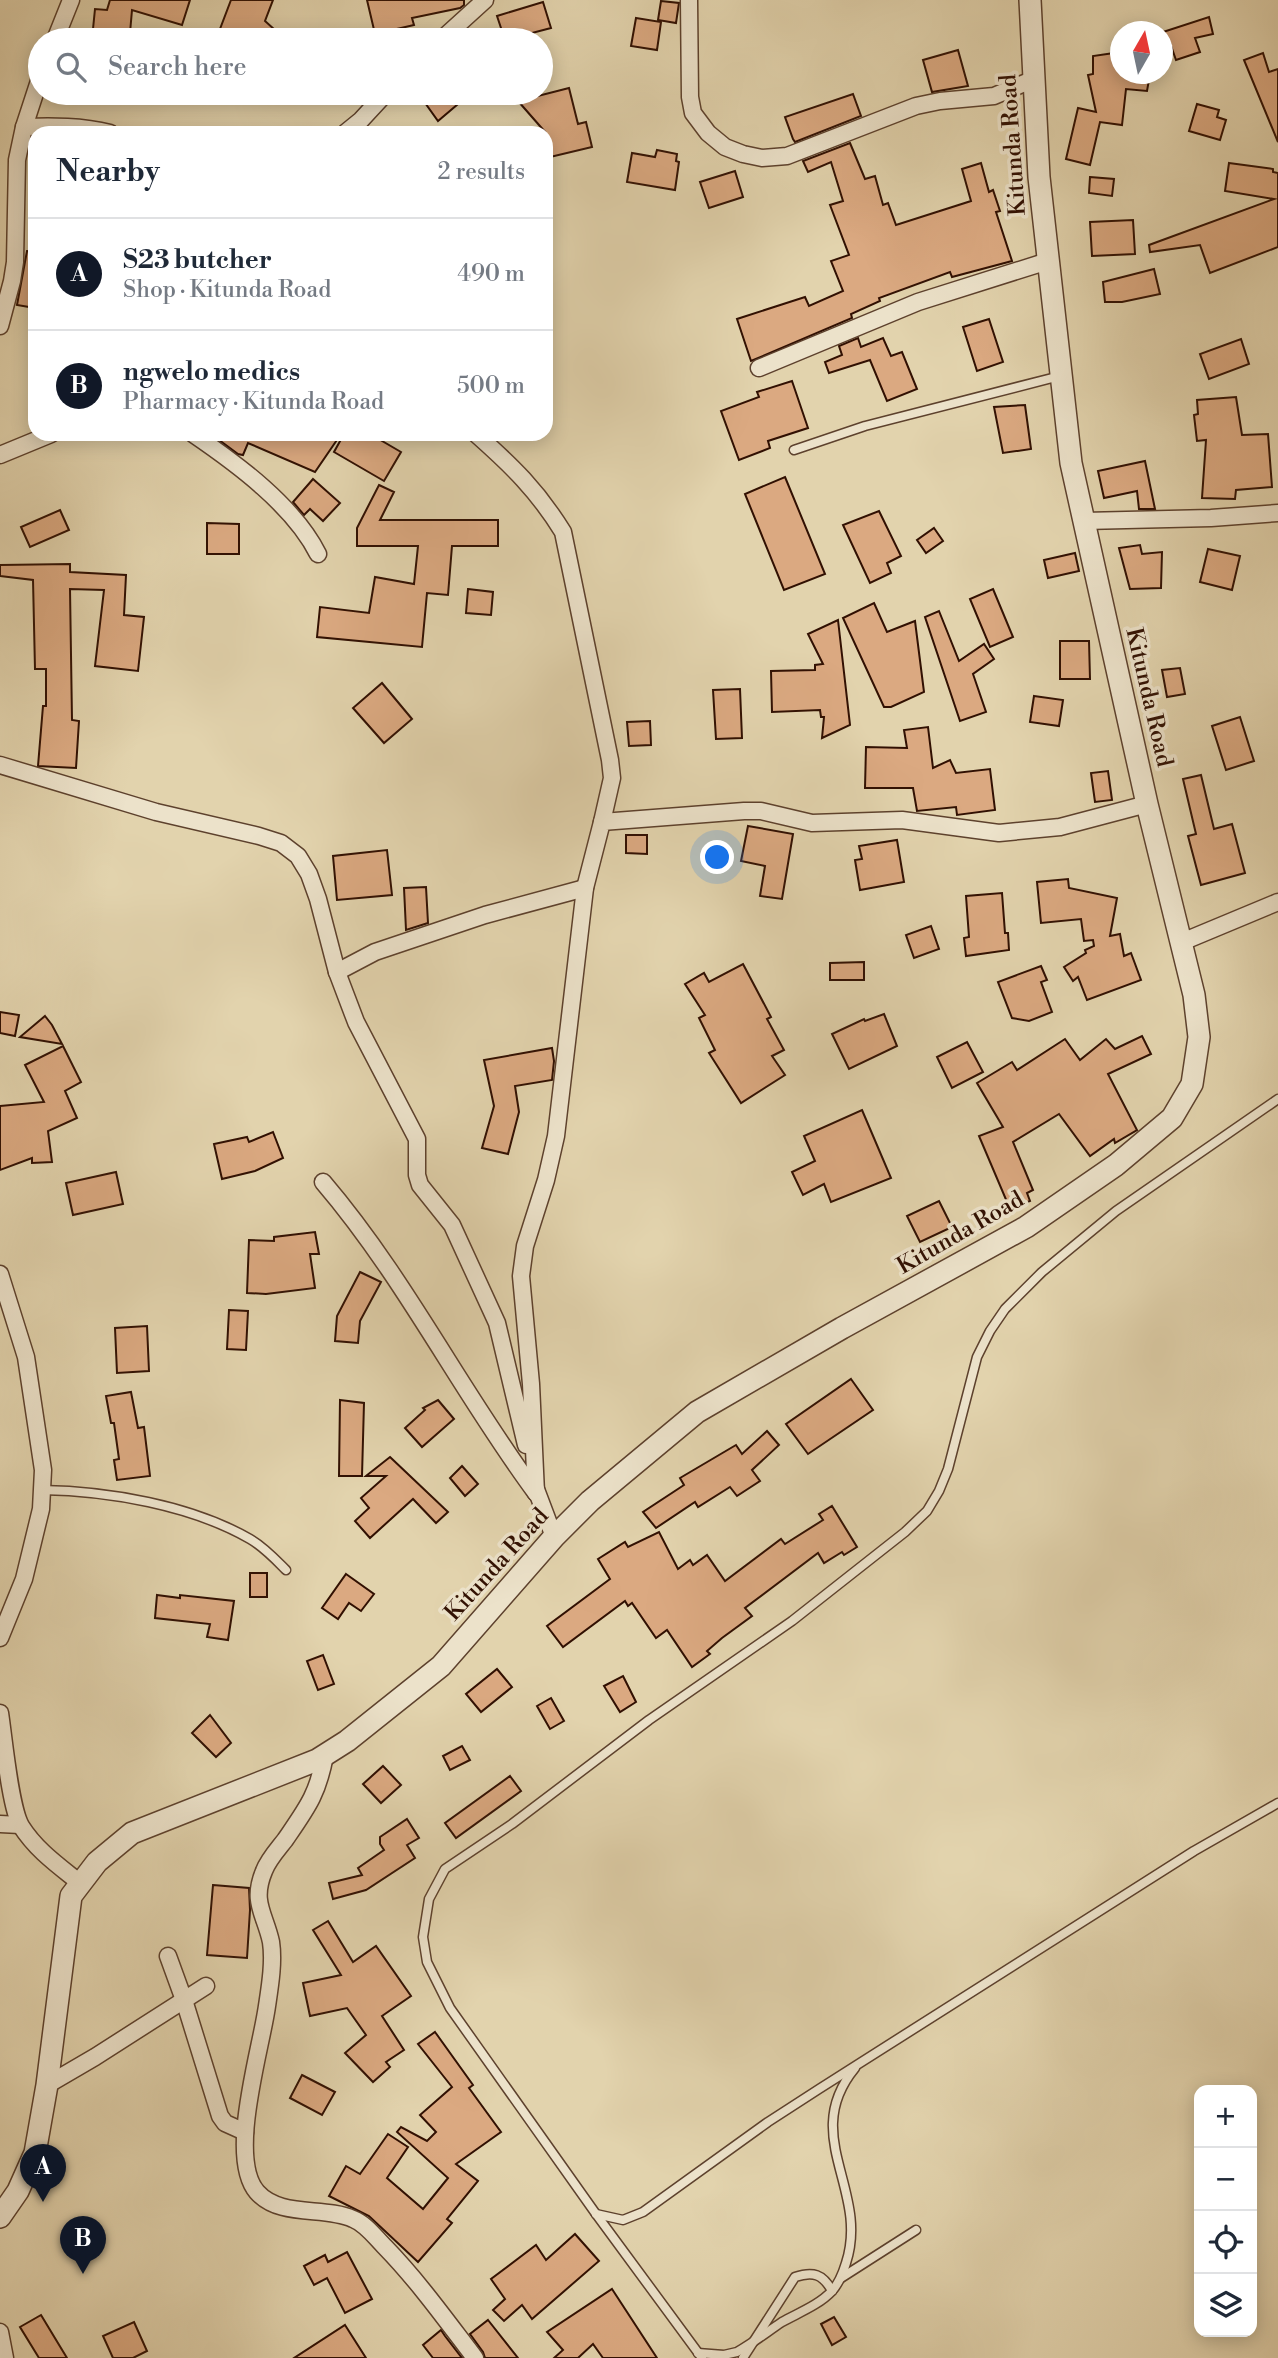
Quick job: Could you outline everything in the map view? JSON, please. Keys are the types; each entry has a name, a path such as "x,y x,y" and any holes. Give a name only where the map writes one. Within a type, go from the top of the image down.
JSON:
{"street":[{"path":"60,28 71,0"},
{"path":"454,28 485,0"},
{"path":"689,0 690,97 693,113 708,133 743,155 762,158 787,156 916,106 994,96 1034,79"},
{"name":"Kitunda Road","path":"0,2217 18,2191 35,2153 47,2084 71,1896 97,1862 132,1833 325,1755 347,1741 441,1666 554,1537 629,1466 697,1412 831,1334 1026,1227 1116,1165 1172,1118 1192,1084 1199,1037 1194,995 1147,804 1071,463 1039,177 1030,0"},
{"path":"0,326 12,281 7,263 17,160 31,105"},
{"path":"361,126 378,105"},
{"path":"759,368 918,302 1048,261"},
{"path":"0,455 34,441"},
{"path":"202,441 264,488 309,536 318,554"},
{"path":"484,441 522,476 544,502 563,532 612,778 585,888 556,1136 546,1180 525,1246 521,1276 531,1384 536,1493"},
{"path":"1084,521 1211,518 1278,513"},
{"path":"0,765 156,812 281,842 298,856 309,874 337,972 356,1022 417,1139 417,1175 420,1185 452,1225 497,1322 507,1356 536,1493 554,1537"},
{"path":"602,822 753,811 813,823 902,820 999,833 1060,827 1147,804"},
{"path":"337,972 375,952 485,915 585,888"},
{"path":"1182,942 1278,902"},
{"path":"323,1182 379,1252 497,1440 536,1493"},
{"path":"0,1274 26,1357 43,1470 41,1509 24,1579 0,1638"},
{"path":"0,1713 13,1800 20,1825 43,1853 80,1883"},
{"path":"325,1755 320,1782 313,1799 264,1871 258,1904 271,1942 271,1976 245,2132 247,2174 256,2190 267,2201 353,2219 368,2229 436,2307 475,2358"},
{"path":"0,1824 20,1825"},
{"path":"168,1956 220,2116 225,2123 245,2132"},
{"path":"47,2084 95,2057 206,1986"},
{"path":"0,2332 5,2358"}],"lane":[{"path":"794,450 865,426 1060,376"},
{"path":"860,2063 844,2084 832,2123 834,2149 852,2217 851,2243 841,2278 823,2299 737,2352 700,2355 450,2008 427,1962 424,1937 429,1899 446,1869 512,1824 649,1720 792,1621 905,1532 927,1510 939,1491 948,1469 976,1357 1005,1309 1042,1272 1097,1226 1278,1099"},
{"path":"42,1490 137,1500 208,1520 250,1539 286,1570"},
{"path":"596,2214 623,2220 643,2212 768,2122 1194,1851 1278,1803"},
{"path":"841,2278 916,2230"},
{"path":"743,2358 795,2277 808,2273 818,2274 827,2281 832,2291"}],"building":[{"path":"110,0 190,0 182,25 132,10 130,28 93,28 95,9 107,10"},
{"path":"231,0 273,0 265,21 273,28 220,28"},
{"path":"367,0 464,0 464,5 460,8 412,18 414,25 374,28"},
{"path":"661,1 679,3 676,23 658,20"},
{"path":"543,2 551,28 501,28 497,16"},
{"path":"1209,17 1213,34 1195,38 1200,52 1176,60 1173,52 1173,29"},
{"path":"636,18 661,22 657,50 631,46"},
{"path":"958,50 968,86 932,92 923,60"},
{"path":"1263,53 1269,72 1278,69 1278,142 1244,60"},
{"path":"1110,54 1110,84 1148,84 1147,91 1126,89 1122,125 1100,122 1090,165 1066,159 1078,108 1096,112 1088,75 1093,74 1093,56"},
{"path":"569,88 578,124 586,122 592,147 553,156 553,126 540,126 522,105 553,105 553,92"},
{"path":"853,94 861,116 795,142 785,117"},
{"path":"1197,104 1219,110 1217,117 1226,120 1220,140 1189,131"},
{"path":"427,105 457,105 438,121"},
{"path":"850,143 865,179 875,176 883,205 888,203 896,225 971,201 962,169 981,163 989,192 993,190 1000,211 996,212 1012,261 952,277 950,272 879,298 880,301 851,314 852,318 751,361 737,319 805,297 809,306 843,291 831,261 849,255 830,205 843,201 831,162 808,172 803,161"},
{"path":"657,150 677,154 676,161 679,162 675,190 627,182 632,153 655,157"},
{"path":"1229,163 1273,169 1273,172 1278,173 1278,247 1210,273 1200,245 1150,252 1149,245 1274,199 1225,191"},
{"path":"735,171 743,197 709,208 700,182"},
{"path":"1090,177 1114,179 1112,196 1089,193"},
{"path":"1133,220 1135,254 1092,256 1090,222"},
{"path":"27,251 28,251 28,307 17,305"},
{"path":"1154,269 1160,294 1122,302 1105,302 1103,282"},
{"path":"989,319 1003,362 977,371 963,327"},
{"path":"858,338 861,347 883,338 891,356 902,352 917,389 887,401 870,360 829,373 825,362 842,355 839,346"},
{"path":"1241,339 1249,364 1209,379 1200,354"},
{"path":"792,381 808,428 768,441 770,448 739,460 721,411 759,397 757,392"},
{"path":"1236,397 1242,435 1268,434 1272,487 1236,490 1235,499 1202,498 1206,440 1197,441 1194,415 1198,414 1197,400"},
{"path":"1025,405 1031,449 1003,453 994,407"},
{"path":"220,441 336,441 315,472 248,443 243,455"},
{"path":"340,441 382,441 401,452 384,481 334,452"},
{"path":"1145,461 1155,509 1139,509 1137,491 1104,498 1098,471"},
{"path":"785,477 825,574 784,590 745,494"},
{"path":"313,479 340,503 323,521 310,509 304,515 293,502"},
{"path":"379,485 394,492 380,520 498,520 498,546 452,546 448,595 427,593 422,647 317,637 320,607 369,613 375,577 414,584 418,546 357,546 357,528"},
{"path":"60,510 69,530 30,547 21,527"},
{"path":"879,511 901,556 887,563 891,573 870,583 843,525"},
{"path":"207,523 239,524 239,554 207,554"},
{"path":"934,528 943,541 926,553 917,540"},
{"path":"1140,545 1142,554 1162,552 1161,588 1130,589 1119,548"},
{"path":"1208,549 1240,556 1232,590 1200,582"},
{"path":"1075,553 1079,571 1048,578 1044,560"},
{"path":"70,564 70,572 126,575 124,615 144,617 138,671 95,666 104,590 70,589 72,720 79,721 76,768 38,766 43,706 46,706 46,669 35,669 33,580 0,576 0,565"},
{"path":"468,589 493,592 491,615 466,613"},
{"path":"993,589 1013,637 990,647 970,599"},
{"path":"874,603 887,632 915,621 924,692 891,707 884,707 843,618"},
{"path":"939,611 959,661 984,644 994,659 973,674 986,712 960,721 925,617"},
{"path":"838,620 850,725 822,738 824,717 821,717 820,710 772,712 771,671 815,670 815,665 823,664 808,634"},
{"path":"1060,641 1089,641 1090,679 1060,679"},
{"path":"1180,668 1185,694 1167,697 1162,670"},
{"path":"382,683 412,719 384,743 353,708"},
{"path":"740,689 742,738 716,739 713,690"},
{"path":"1034,696 1063,700 1059,726 1030,722"},
{"path":"1240,717 1254,761 1226,770 1212,726"},
{"path":"650,721 651,745 629,746 627,722"},
{"path":"928,727 933,768 950,760 956,773 990,769 995,810 957,815 956,807 917,811 913,788 865,788 866,747 907,748 904,730"},
{"path":"1108,771 1112,800 1095,802 1091,773"},
{"path":"1201,775 1214,829 1232,824 1245,873 1201,885 1188,836 1196,834 1183,779"},
{"path":"748,826 793,834 782,899 760,896 765,866 741,861"},
{"path":"626,835 647,835 647,854 626,853"},
{"path":"897,840 904,882 860,890 855,860 862,859 859,846"},
{"path":"387,850 392,895 337,900 333,856"},
{"path":"1068,879 1069,888 1117,898 1110,936 1120,934 1124,956 1131,953 1141,980 1087,1000 1078,977 1073,981 1064,967 1094,946 1093,940 1084,941 1081,919 1041,923 1037,882"},
{"path":"426,887 428,923 406,930 404,888"},
{"path":"1002,893 1009,950 966,956 964,938 969,937 966,896"},
{"path":"931,926 939,949 914,958 906,935"},
{"path":"864,962 864,980 830,980 830,963"},
{"path":"743,964 771,1017 767,1019 784,1050 772,1056 785,1075 741,1103 709,1053 715,1050 699,1018 705,1015 685,984 704,973 709,982"},
{"path":"1041,966 1047,980 1041,982 1052,1012 1029,1021 1012,1018 998,982"},
{"path":"0,1012 19,1015 15,1036 0,1033"},
{"path":"884,1014 897,1046 849,1069 832,1034 864,1019 865,1021"},
{"path":"45,1016 52,1025 62,1044 20,1037"},
{"path":"1142,1036 1151,1054 1108,1074 1137,1130 1115,1143 1114,1139 1090,1156 1059,1114 1013,1142 1033,1190 1027,1193 1030,1201 1010,1209 979,1136 1003,1127 977,1083 1012,1062 1017,1070 1065,1039 1080,1060 1106,1039 1115,1049"},
{"path":"967,1042 983,1072 952,1088 937,1057"},
{"path":"63,1046 81,1082 65,1091 77,1118 48,1131 52,1162 32,1163 32,1158 0,1170 0,1106 44,1102 25,1065"},
{"path":"552,1048 552,1080 515,1086 519,1112 508,1154 482,1148 494,1106 484,1060"},
{"path":"862,1110 891,1178 831,1202 824,1184 803,1195 792,1172 815,1161 804,1136"},
{"path":"273,1132 283,1158 255,1171 222,1179 214,1144 247,1137 249,1142"},
{"path":"116,1172 123,1204 73,1215 66,1183"},
{"path":"939,1201 952,1227 920,1242 907,1216"},
{"path":"315,1232 319,1254 310,1254 315,1288 266,1294 247,1293 249,1240 274,1241 274,1237"},
{"path":"360,1272 381,1282 360,1321 358,1343 335,1341 337,1316"},
{"path":"229,1310 248,1311 246,1350 227,1349"},
{"path":"147,1326 149,1371 117,1373 115,1328"},
{"path":"851,1379 873,1410 808,1454 786,1424"},
{"path":"131,1392 138,1428 144,1427 150,1476 117,1480 114,1460 119,1459 114,1423 111,1423 106,1396"},
{"path":"340,1400 364,1403 362,1476 339,1476"},
{"path":"438,1400 454,1419 422,1447 405,1428 425,1410 423,1408"},
{"path":"767,1431 779,1445 752,1470 760,1481 737,1496 730,1487 698,1507 695,1502 656,1528 643,1512 684,1485 680,1478 736,1445 742,1454"},
{"path":"390,1457 448,1512 436,1523 413,1499 370,1538 355,1521 369,1508 361,1498 386,1476 366,1476"},
{"path":"462,1466 478,1484 465,1496 450,1478"},
{"path":"832,1506 857,1547 824,1563 818,1553 745,1608 752,1616 722,1638 707,1651 710,1654 692,1667 667,1630 656,1638 632,1603 628,1606 625,1601 563,1647 547,1626 610,1579 598,1559 625,1542 628,1547 659,1532 678,1569 690,1560 693,1565 707,1555 725,1581 781,1539 785,1544 823,1520 819,1514"},
{"path":"250,1573 267,1573 267,1597 250,1597"},
{"path":"346,1574 374,1594 361,1611 349,1603 338,1619 322,1608"},
{"path":"157,1595 234,1601 228,1640 207,1637 210,1624 155,1618"},
{"path":"323,1655 334,1684 318,1690 307,1661"},
{"path":"497,1669 512,1687 481,1712 466,1694"},
{"path":"623,1676 636,1702 620,1712 604,1686"},
{"path":"551,1698 564,1721 550,1729 537,1706"},
{"path":"210,1715 231,1743 216,1757 192,1733"},
{"path":"462,1746 470,1760 450,1770 443,1756"},
{"path":"383,1766 401,1785 381,1803 363,1784"},
{"path":"510,1776 521,1791 456,1838 445,1823"},
{"path":"407,1819 419,1838 407,1845 415,1858 366,1890 333,1899 329,1883 362,1875 358,1868 384,1850 380,1837"},
{"path":"213,1885 249,1888 247,1958 207,1955"},
{"path":"328,1921 353,1962 376,1946 411,1996 382,2016 404,2050 386,2062 390,2067 373,2082 345,2053 366,2035 347,2008 310,2016 303,1983 341,1975 313,1930"},
{"path":"435,2032 473,2085 469,2088 501,2132 456,2164 478,2181 447,2219 452,2223 418,2262 369,2216 329,2196 346,2166 360,2174 388,2134 408,2147 387,2178 423,2209 448,2178 397,2132 401,2127 427,2141 436,2132 420,2115 452,2087 418,2044"},
{"path":"302,2075 335,2092 322,2115 290,2098"},
{"path":"575,2234 599,2261 532,2319 522,2305 504,2321 493,2310 505,2299 491,2279 536,2245 546,2260"},
{"path":"347,2252 372,2299 345,2313 327,2278 314,2285 304,2266 325,2255 328,2262"},
{"path":"612,2289 657,2358 603,2358 593,2344 578,2358 554,2358 563,2350 547,2332"},
{"path":"41,2315 67,2358 39,2358 20,2327"},
{"path":"834,2317 846,2337 832,2345 821,2324"},
{"path":"488,2320 518,2358 485,2358 470,2334"},
{"path":"134,2322 147,2351 133,2358 113,2358 103,2336"},
{"path":"345,2325 366,2358 294,2358"},
{"path":"441,2330 462,2358 433,2358 423,2345"}],"place":[{"name":"S23 butcher","path":"43,2202"},
{"name":"ngwelo medics","path":"83,2274"}]}
